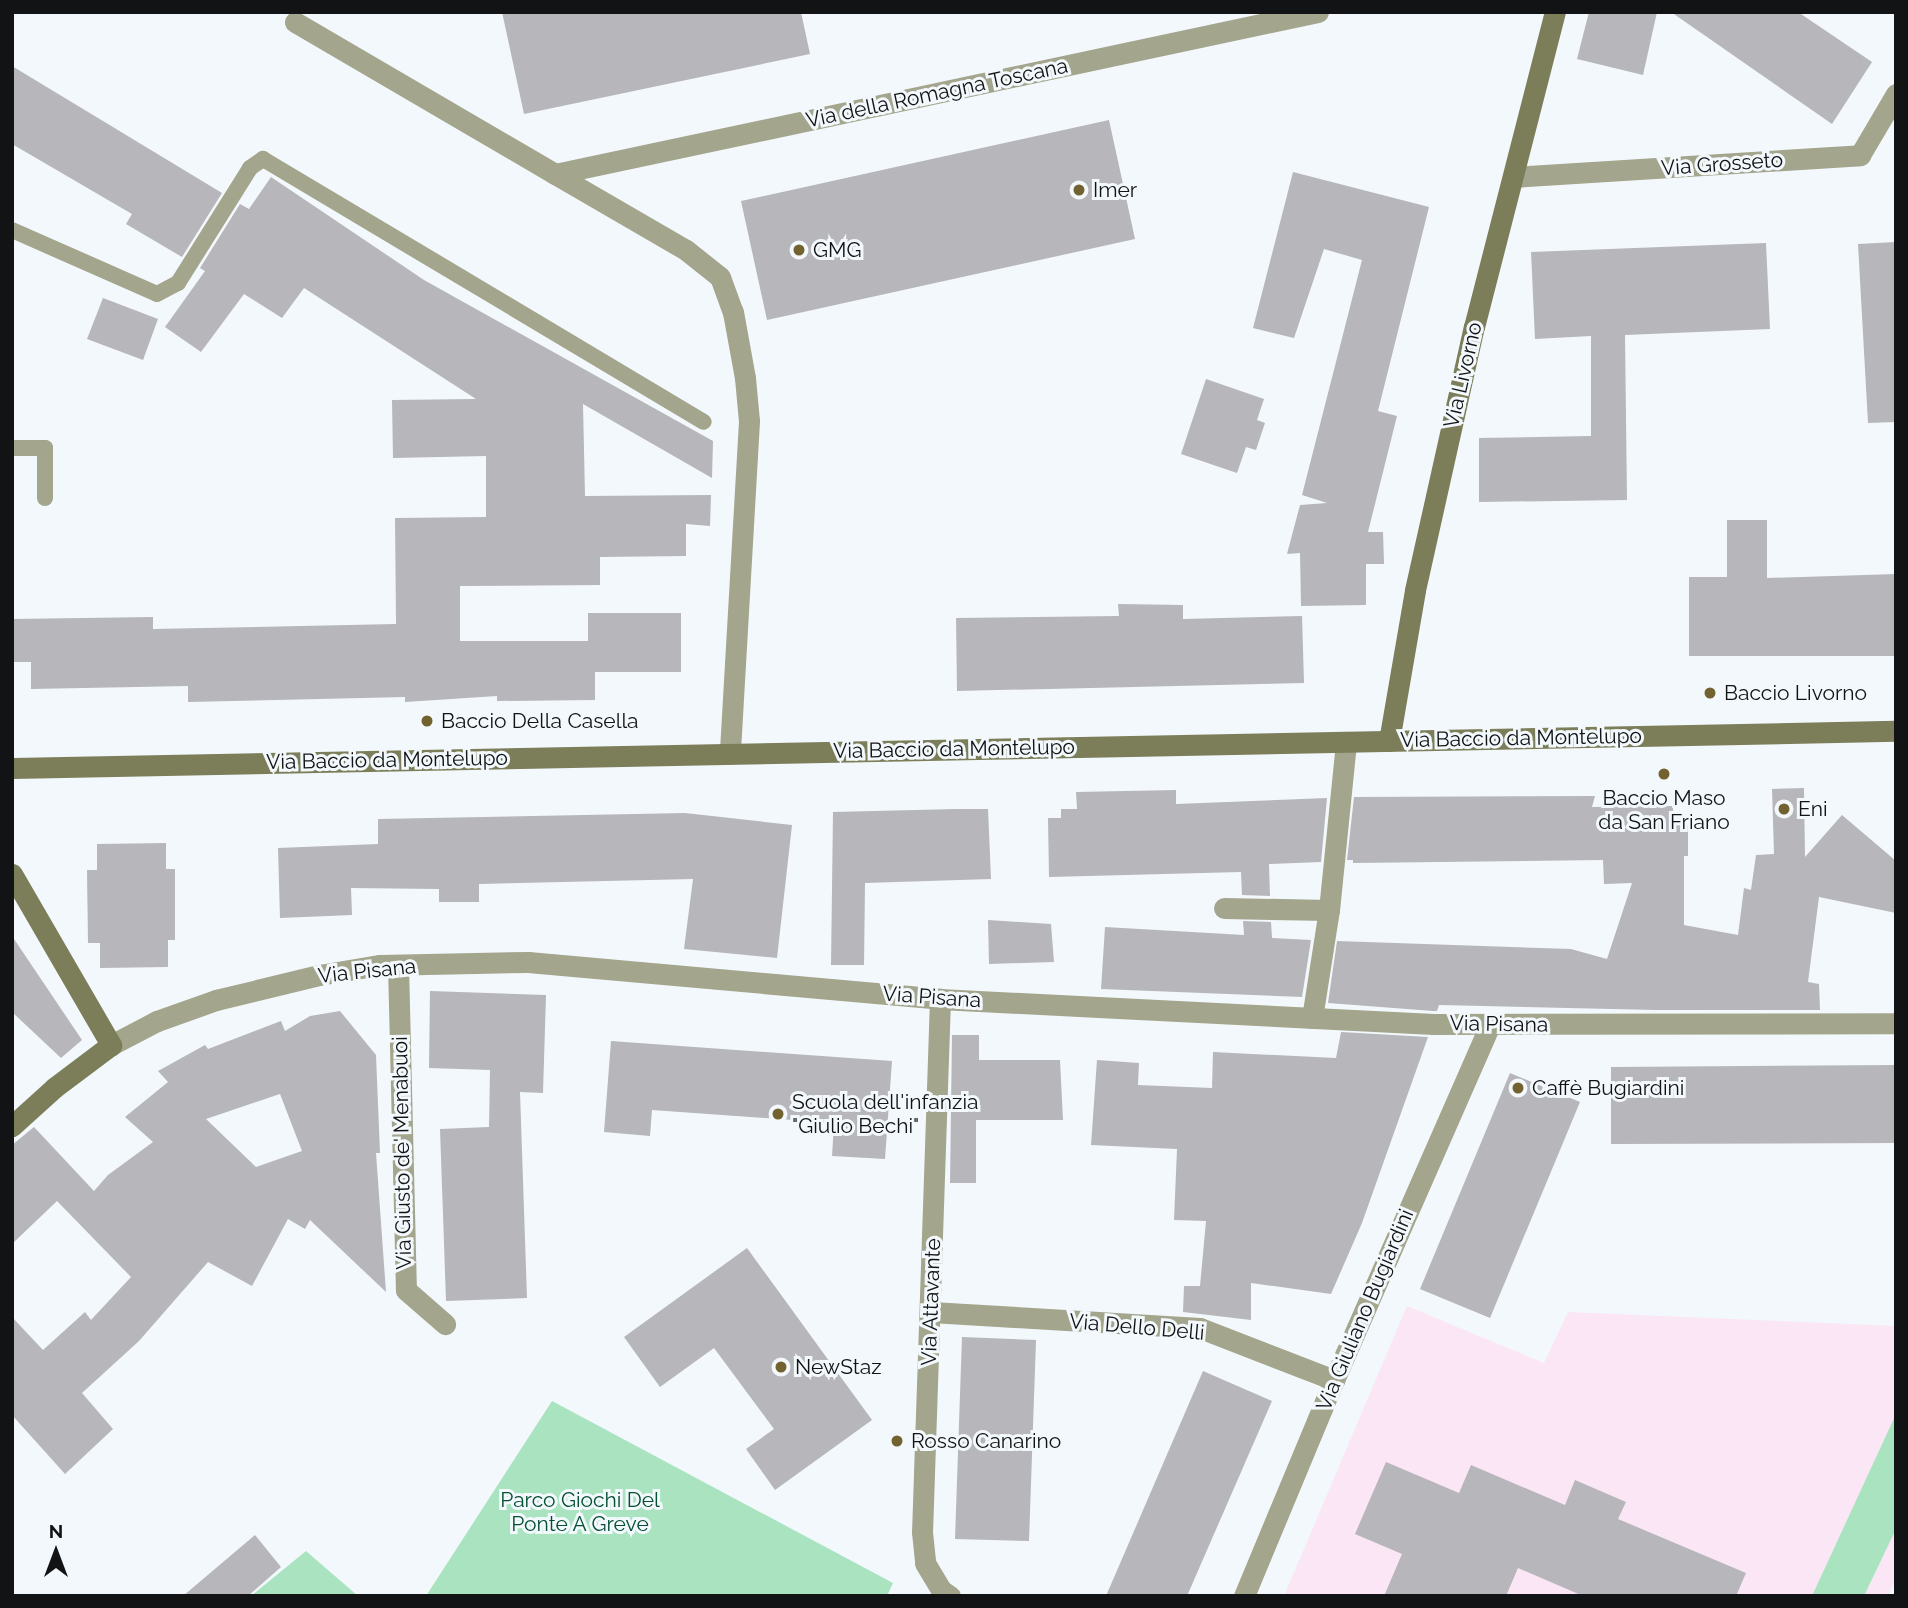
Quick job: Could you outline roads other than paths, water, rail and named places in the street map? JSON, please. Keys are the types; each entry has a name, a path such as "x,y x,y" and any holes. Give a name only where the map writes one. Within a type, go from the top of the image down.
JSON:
{"street":[{"name":"Via della Romagna Toscana","path":"555,174 1318,12"},
{"name":"Via Livorno","path":"1389,741 1415,590 1474,327 1555,12"},
{"path":"295,22 686,250 720,277 733,312 745,378 749,421 730,753"},
{"name":"Via Grosseto","path":"1513,177 1860,155 1896,94"},
{"name":"Via Baccio da Montelupo","path":"12,768 1896,731"},
{"path":"1312,1017 1329,910 1346,742"},
{"path":"12,874 111,1045"},
{"path":"1224,908 1329,910"},
{"name":"Via Pisana","path":"12,1126 54,1088 111,1045 157,1021 229,996 319,975 398,965 528,962 940,999 1490,1025 1896,1023"},
{"name":"Via Giusto de' Menabuoi","path":"398,965 406,1290 445,1324"},
{"name":"Via Attavante","path":"940,999 922,1532 925,1563 941,1590 950,1596"},
{"name":"Via Giuliano Bugiardini","path":"1244,1596 1334,1380 1490,1025"},
{"name":"Via Dello Delli","path":"931,1312 1200,1328 1334,1380"}],"lane":[{"path":"12,230 157,294 178,283 250,167 263,159 704,422"},
{"path":"12,448 45,448 45,498"}],"place":[{"name":"Imer","path":"1079,190"},
{"name":"GMG","path":"799,250"},
{"name":"Baccio Livorno","path":"1710,693"},
{"name":"Baccio Della Casella","path":"427,721"},
{"name":"Baccio Maso da San Friano","path":"1664,774"},
{"name":"Eni","path":"1784,809"},
{"name":"Caffè Bugiardini","path":"1518,1088"},
{"name":"Scuola dell'infanzia \"Giulio Bechi\"","path":"778,1114"},
{"name":"NewStaz","path":"781,1367"},
{"name":"Rosso Canarino","path":"897,1441"}],"park label":[{"name":"Parco Giochi Del Ponte A Greve","path":"580,1512"}]}
